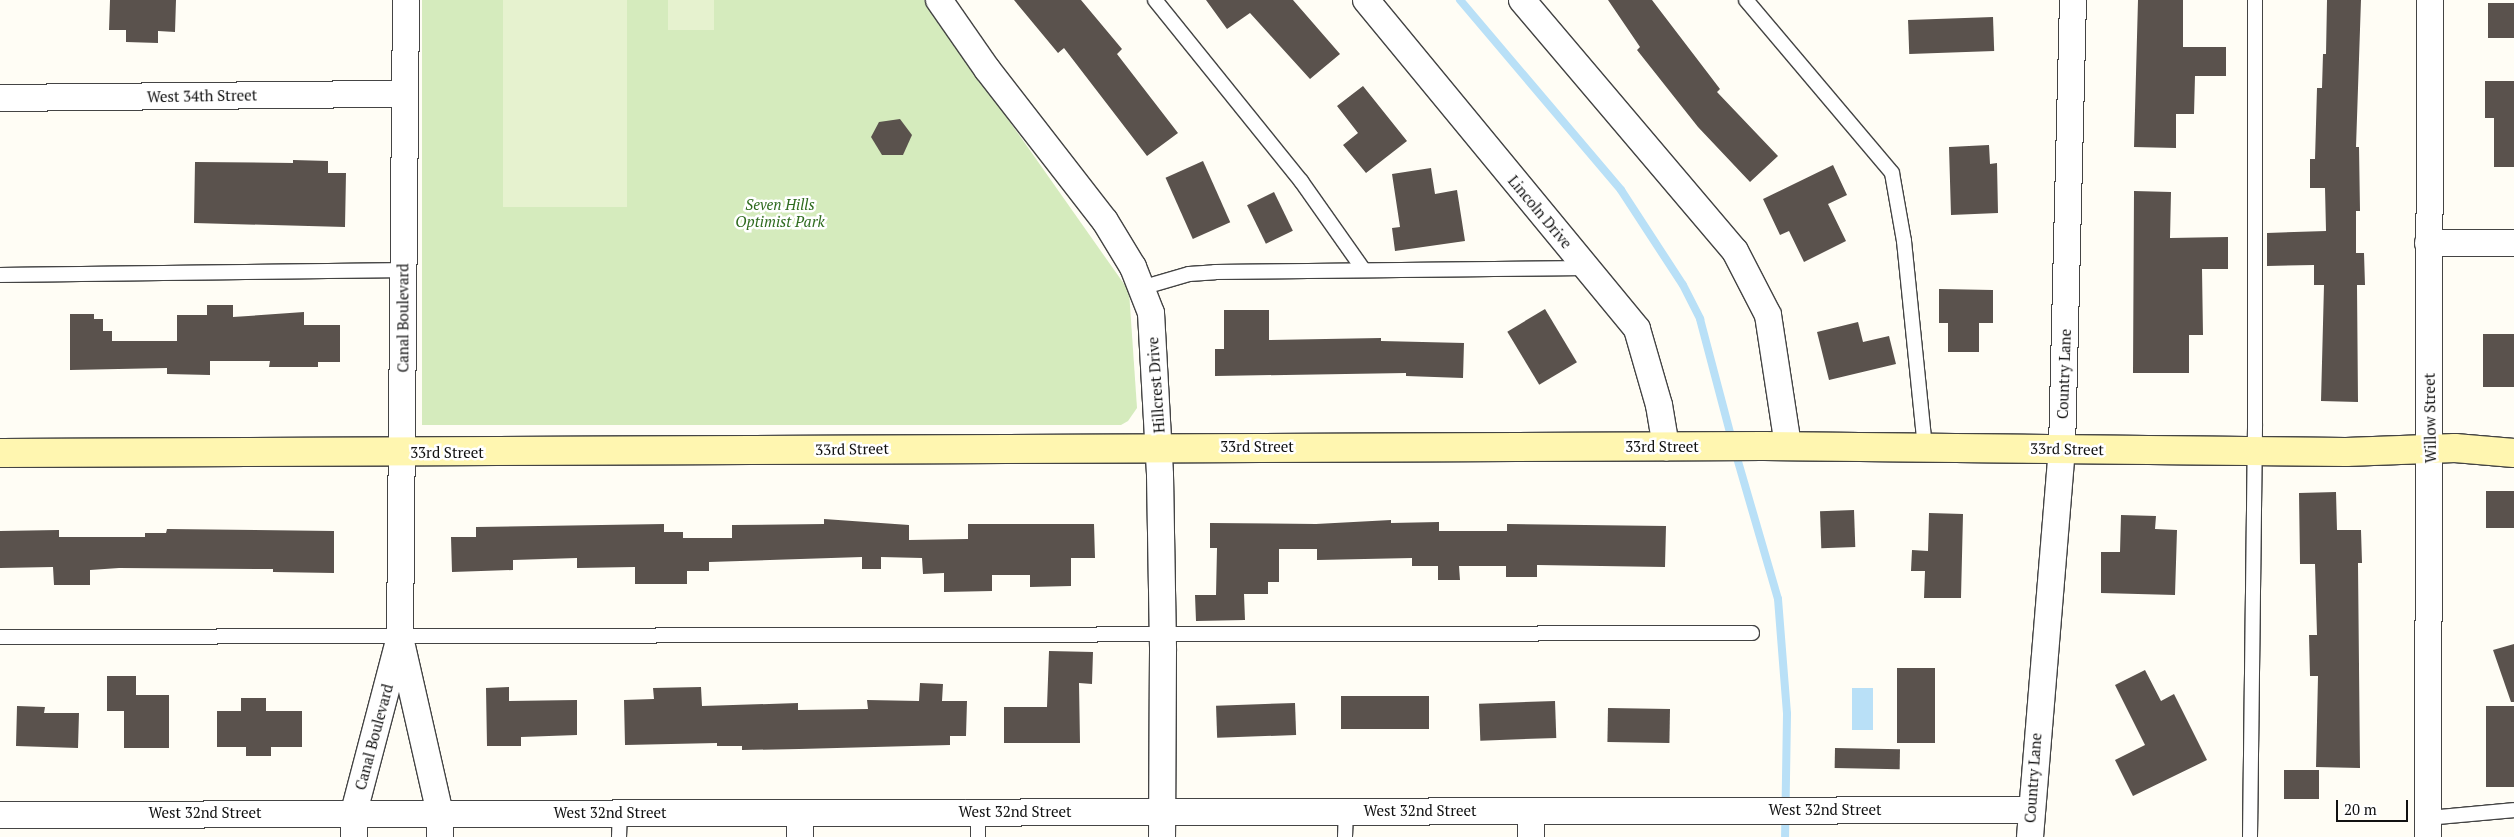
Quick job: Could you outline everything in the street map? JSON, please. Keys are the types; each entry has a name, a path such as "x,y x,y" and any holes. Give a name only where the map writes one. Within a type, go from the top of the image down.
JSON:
{"street":[{"name":"Canal Boulevard","path":"406,0 400,637 440,825"},
{"name":"Hillcrest Drive","path":"939,0 987,69 1105,221 1133,267 1151,313 1160,447 1163,635 1162,824"},
{"name":"Lincoln Drive","path":"1366,0 1637,329 1660,405 1666,447"},
{"path":"1522,0 1736,251 1768,315 1776,446"},
{"name":"Country Lane","path":"2030,837 2030,810 2062,449 2073,0"},
{"name":"Willow Street","path":"2428,827 2430,0"},
{"name":"West 34th Street","path":"0,98 405,94"},
{"path":"2428,243 2514,243"},
{"name":"33rd Street","path":"0,453 401,453 1160,447 1776,446 2254,451 2430,449 2514,453"},
{"name":"Canal Boulevard","path":"354,825 400,637"},
{"name":"West 32nd Street","path":"0,815 354,825 978,825 1162,824 1346,812 2030,810"},
{"path":"1531,811 1531,837"}],"lane":[{"path":"1155,0 1301,181 1363,269"},
{"path":"1746,0 1892,173 1904,241 1925,447"},
{"path":"2250,837 2254,451 2255,0"},
{"path":"1141,288 1189,274 1215,272 1587,268"},
{"path":"0,275 403,270"},
{"path":"0,637 1752,633"},
{"path":"2428,827 2514,810"},
{"path":"1345,837 1346,812"}],"green space":[{"name":"Seven Hills Optimist Park","path":"422,0 924,0 1129,291 1137,408 1128,421 1121,425 422,425"},
{"path":"503,0 627,0 627,207 503,207"},
{"path":"668,0 714,0 714,30 668,30"}],"water":[{"path":"1852,688 1873,688 1873,730 1852,730"}],"building":[{"path":"110,0 176,0 175,32 158,31 158,43 126,42 126,30 109,30"},
{"path":"1014,0 1081,0 1122,49 1117,54 1178,133 1147,156 1064,48 1058,53"},
{"path":"1206,0 1293,0 1340,54 1310,79 1250,13 1227,29"},
{"path":"1608,0 1652,0 1720,89 1717,92 1778,156 1750,182 1698,127 1637,50 1640,47"},
{"path":"2138,0 2183,0 2183,47 2226,47 2226,76 2195,76 2194,114 2176,114 2176,148 2134,147"},
{"path":"2327,0 2361,0 2356,147 2359,147 2360,211 2356,211 2356,253 2364,253 2365,285 2357,285 2358,402 2321,401 2324,285 2314,285 2314,265 2267,266 2267,233 2326,231 2325,188 2310,188 2310,159 2315,159 2317,88 2322,88 2323,54 2326,54"},
{"path":"2488,3 2514,3 2514,38 2488,38"},
{"path":"1993,17 1994,51 1909,54 1908,20"},
{"path":"2485,81 2514,81 2514,167 2494,167 2494,118 2485,118"},
{"path":"1363,86 1407,141 1366,173 1343,145 1358,133 1337,106"},
{"path":"900,119 912,135 903,155 882,155 871,137 879,122"},
{"path":"1989,145 1990,164 1997,163 1998,213 1951,215 1949,147"},
{"path":"293,160 328,161 328,173 346,173 345,227 194,223 195,162 293,163"},
{"path":"1203,161 1230,222 1193,239 1166,178"},
{"path":"1833,165 1847,195 1828,204 1846,241 1804,262 1789,231 1780,235 1763,199"},
{"path":"1431,168 1435,194 1457,190 1465,241 1395,251 1392,228 1400,227 1392,174"},
{"path":"2134,191 2171,192 2170,238 2228,237 2228,269 2202,269 2203,335 2189,335 2189,373 2133,373"},
{"path":"1274,192 1293,231 1266,244 1247,205"},
{"path":"1939,289 1993,290 1993,323 1979,323 1979,352 1948,352 1948,323 1939,323"},
{"path":"207,305 233,305 233,317 304,312 304,325 340,325 340,362 318,362 318,367 269,367 270,361 210,361 210,375 167,374 167,368 70,370 70,314 94,314 94,319 103,319 103,331 112,331 112,341 177,341 177,315 207,315"},
{"path":"1545,309 1577,362 1539,385 1507,332"},
{"path":"1224,310 1269,310 1269,340 1381,338 1381,341 1464,343 1463,378 1406,376 1406,373 1215,376 1215,349 1224,349"},
{"path":"1858,322 1863,342 1889,336 1896,364 1829,380 1817,332"},
{"path":"2483,334 2514,334 2514,387 2483,387"},
{"path":"2486,491 2514,491 2514,528 2486,528"},
{"path":"2336,492 2337,530 2361,530 2362,563 2358,563 2360,768 2316,767 2318,676 2310,676 2309,635 2317,635 2315,564 2300,564 2299,493"},
{"path":"1854,510 1855,547 1821,548 1820,511"},
{"path":"1929,513 1963,514 1961,598 1924,598 1925,571 1911,571 1912,550 1928,551"},
{"path":"2121,515 2156,516 2155,529 2177,530 2175,595 2101,593 2101,552 2120,552"},
{"path":"824,519 909,525 909,540 968,539 968,524 1094,524 1095,558 1071,558 1071,586 1030,587 1030,575 992,575 992,591 944,592 944,573 923,574 922,558 881,557 881,569 862,569 862,557 709,562 709,571 687,571 687,584 635,584 635,567 577,568 577,558 513,560 513,570 452,572 451,537 476,537 476,527 664,524 664,532 683,532 683,538 732,538 732,525 824,524"},
{"path":"1391,520 1391,523 1439,522 1439,531 1507,531 1507,524 1666,526 1665,567 1537,565 1537,577 1506,577 1506,566 1459,566 1460,580 1438,580 1438,566 1412,566 1412,558 1317,560 1317,549 1279,549 1279,582 1268,582 1268,594 1244,594 1245,620 1196,621 1195,595 1216,595 1217,548 1210,548 1210,523 1316,524"},
{"path":"167,529 334,531 334,573 273,572 273,569 119,568 90,570 90,585 54,585 53,567 0,568 0,531 59,530 59,537 145,537 145,533 166,533"},
{"path":"2514,644 2514,702 2511,702 2493,650"},
{"path":"1049,651 1093,652 1092,684 1079,683 1080,743 1004,743 1004,707 1047,707"},
{"path":"1897,668 1935,668 1935,743 1897,743"},
{"path":"2145,670 2161,701 2174,694 2207,760 2133,796 2115,760 2145,745 2115,685"},
{"path":"107,676 136,676 136,695 169,695 169,748 124,748 124,711 107,711"},
{"path":"920,683 943,684 942,701 967,701 966,736 950,736 950,745 799,749 742,750 742,746 717,746 717,743 625,745 624,700 654,699 653,688 701,687 702,706 798,703 798,710 868,709 867,700 919,701"},
{"path":"509,687 509,701 577,700 577,735 521,737 521,746 487,746 486,688"},
{"path":"1341,696 1429,696 1429,729 1341,729"},
{"path":"241,698 266,698 266,711 302,711 302,747 271,747 271,756 246,756 246,747 217,747 217,711 241,711"},
{"path":"1555,701 1556,738 1480,741 1479,704"},
{"path":"1295,703 1296,735 1217,738 1216,706"},
{"path":"17,706 45,707 44,713 79,713 78,748 16,746"},
{"path":"2486,706 2514,706 2514,787 2486,787"},
{"path":"1608,708 1670,709 1669,743 1607,742"},
{"path":"1835,748 1900,749 1900,769 1835,768"},
{"path":"2284,770 2319,770 2319,799 2284,799"}],"waterway":[{"path":"1460,0 1621,190 1683,285 1700,319 1732,440"},
{"path":"1735,451 1778,599 1787,714 1785,837"}]}
